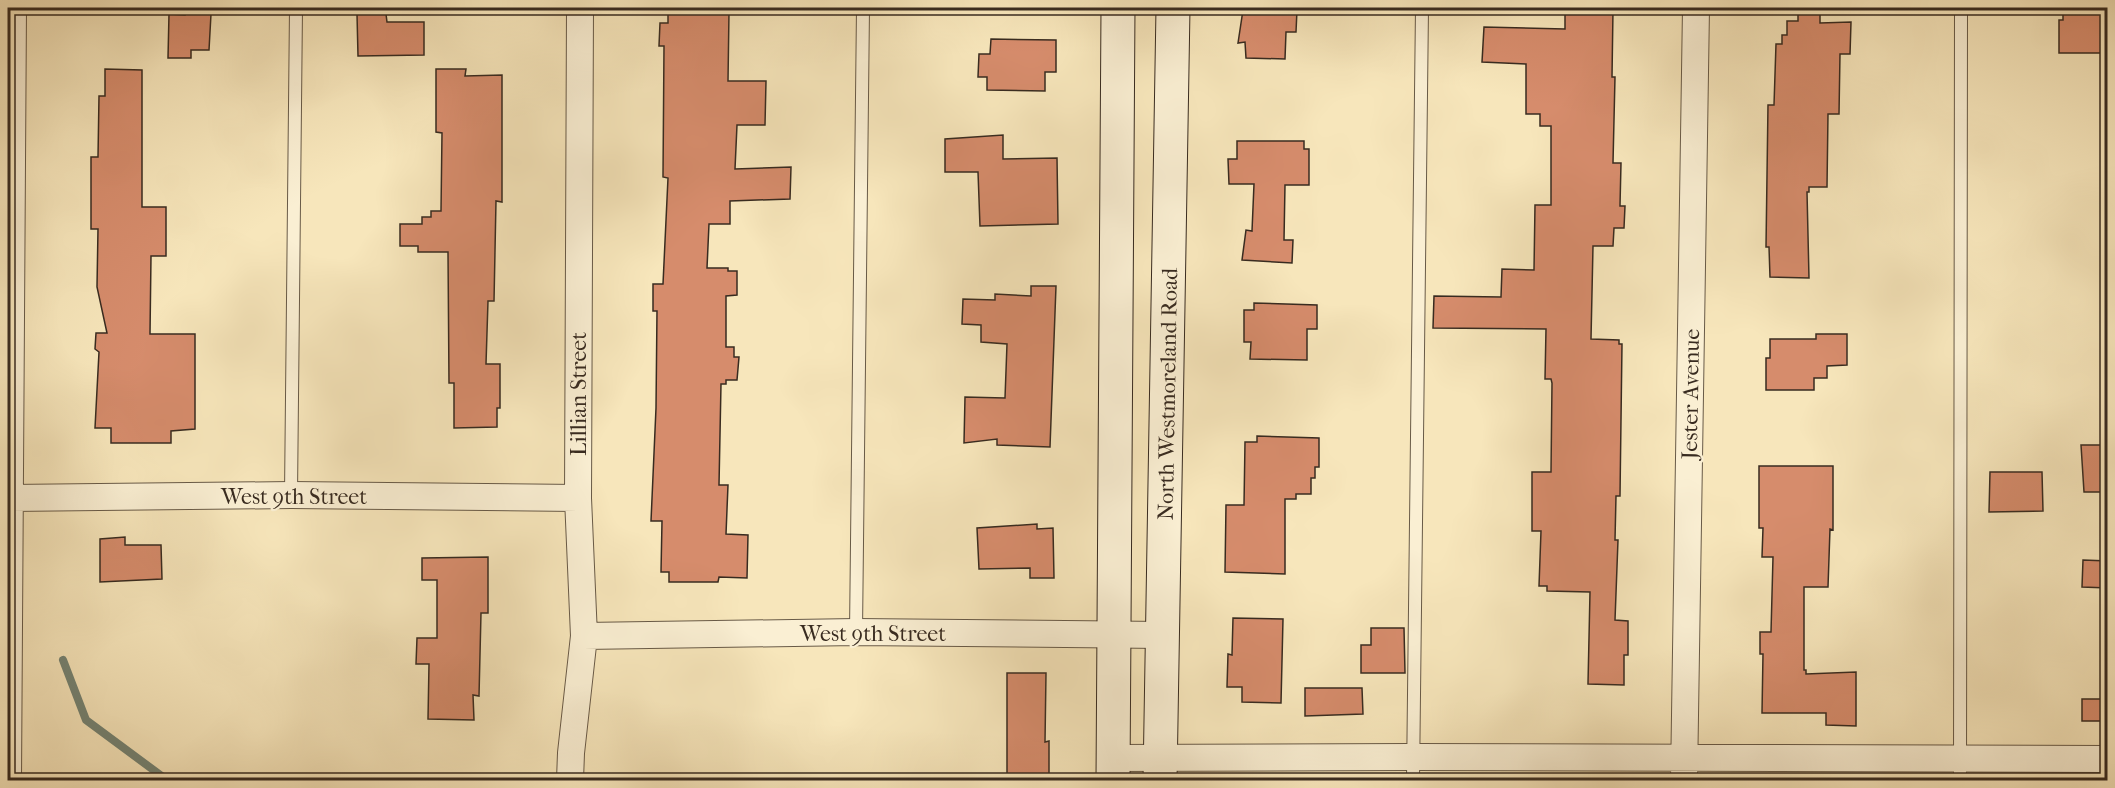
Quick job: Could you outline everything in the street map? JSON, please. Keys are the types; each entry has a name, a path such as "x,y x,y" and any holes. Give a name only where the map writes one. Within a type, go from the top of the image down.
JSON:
{"main road":[{"path":"1113,769 1118,8"},
{"name":"North Westmoreland Road","path":"1160,769 1173,8"}],"street":[{"path":"8,780 9,312 13,8"},
{"name":"Lillian Street","path":"570,780 584,636 578,498 580,8"},
{"name":"Jester Avenue","path":"1684,770 1696,8"},
{"name":"West 9th Street","path":"10,498 291,495 578,498"},
{"name":"West 9th Street","path":"584,636 856,632 1163,634"},
{"path":"1113,769 1960,770 2108,759"}],"lane":[{"path":"291,495 296,8"},
{"path":"856,632 863,8"},
{"path":"1413,769 1422,8"},
{"path":"1960,770 1961,8"}],"building":[{"path":"1243,10 1297,10 1296,32 1286,32 1285,59 1246,58 1245,42 1238,43"},
{"path":"1565,10 1613,10 1612,77 1615,77 1613,163 1621,163 1620,206 1625,206 1624,228 1614,228 1613,246 1593,246 1591,339 1619,340 1619,344 1622,344 1620,496 1616,496 1615,540 1618,540 1615,620 1628,621 1628,655 1624,655 1624,685 1588,684 1590,592 1547,591 1547,586 1539,586 1541,531 1532,531 1532,472 1551,472 1552,383 1551,379 1545,379 1546,329 1433,328 1434,296 1501,297 1502,269 1534,270 1535,205 1551,205 1551,126 1540,126 1540,114 1526,114 1526,64 1482,62 1484,27 1565,29"},
{"path":"2108,10 2108,53 2059,53 2059,20 2063,20 2063,12"},
{"path":"668,11 729,12 728,81 766,81 765,125 737,125 735,169 791,167 790,199 730,201 730,224 709,224 707,268 728,268 728,271 737,271 737,295 726,296 726,347 734,347 734,357 739,357 737,380 726,380 726,384 721,384 719,485 728,485 726,534 748,535 747,578 719,577 718,582 669,582 669,572 661,572 662,521 651,521 657,311 653,311 653,284 663,284 668,178 663,177 664,46 659,46 660,23 668,23"},
{"path":"185,13 211,14 209,50 191,50 191,58 168,58 169,14 185,15"},
{"path":"357,14 386,14 387,22 424,22 424,55 358,56"},
{"path":"1798,14 1820,14 1820,23 1851,22 1850,54 1840,54 1839,114 1828,114 1827,187 1809,187 1809,192 1807,192 1809,278 1770,277 1769,247 1766,247 1768,105 1774,105 1776,44 1782,44 1782,35 1787,35 1787,21 1798,21"},
{"path":"991,39 1056,40 1056,72 1045,72 1045,91 987,90 987,77 978,77 979,54 990,54"},
{"path":"105,69 142,70 142,207 166,207 166,256 151,256 150,334 195,334 195,429 171,431 171,443 111,443 111,428 95,428 99,352 95,349 96,333 107,333 97,287 98,229 91,229 91,157 98,157 99,96 105,96"},
{"path":"436,69 466,69 465,76 502,75 502,202 496,201 494,301 488,301 486,364 500,364 500,408 497,408 497,427 454,428 454,383 449,383 448,252 418,252 418,246 400,246 400,224 422,224 422,217 431,217 431,211 441,211 442,133 436,132"},
{"path":"1003,135 1003,159 1057,158 1058,224 980,226 978,172 945,172 945,139"},
{"path":"1237,141 1304,141 1304,149 1309,149 1309,185 1285,185 1284,240 1293,240 1292,263 1242,260 1246,230 1252,231 1254,184 1229,184 1228,159 1237,159"},
{"path":"1031,286 1056,286 1050,447 997,445 997,439 964,443 965,397 1005,398 1007,344 981,342 981,325 962,324 963,299 995,300 995,294 1031,296"},
{"path":"1254,303 1317,305 1317,329 1307,329 1307,360 1250,359 1251,342 1244,342 1244,310 1254,310"},
{"path":"1816,334 1847,334 1847,365 1827,366 1827,378 1814,378 1814,390 1766,390 1766,358 1770,358 1770,339 1816,339"},
{"path":"1257,436 1319,438 1319,467 1315,467 1315,478 1311,478 1311,494 1296,494 1296,499 1285,499 1285,574 1225,572 1226,505 1244,505 1245,442 1257,442"},
{"path":"2081,445 2108,445 2108,492 2084,492"},
{"path":"1759,466 1833,466 1833,530 1830,529 1828,587 1804,587 1804,670 1806,674 1856,672 1856,726 1826,725 1826,713 1762,713 1763,654 1760,654 1760,632 1771,632 1773,557 1762,557 1763,528 1759,528"},
{"path":"1990,472 2042,472 2043,511 1989,512"},
{"path":"1037,524 1037,529 1053,528 1054,578 1030,578 1030,568 979,569 977,528"},
{"path":"125,537 125,545 161,545 162,579 100,582 100,539"},
{"path":"488,557 488,613 481,613 479,696 473,695 474,720 428,719 429,664 416,664 417,638 437,638 437,580 422,580 422,558"},
{"path":"2083,560 2108,561 2108,588 2082,587"},
{"path":"1233,618 1283,619 1281,703 1242,702 1242,687 1227,687 1228,654 1232,655"},
{"path":"1371,628 1404,628 1405,673 1361,673 1361,645 1371,645"},
{"path":"1007,673 1046,673 1045,742 1049,741 1049,780 1007,780"},
{"path":"1305,688 1362,688 1363,714 1305,716"},
{"path":"2082,699 2108,699 2108,721 2082,721"}],"waterway":[{"path":"63,660 86,720 167,780"}]}
